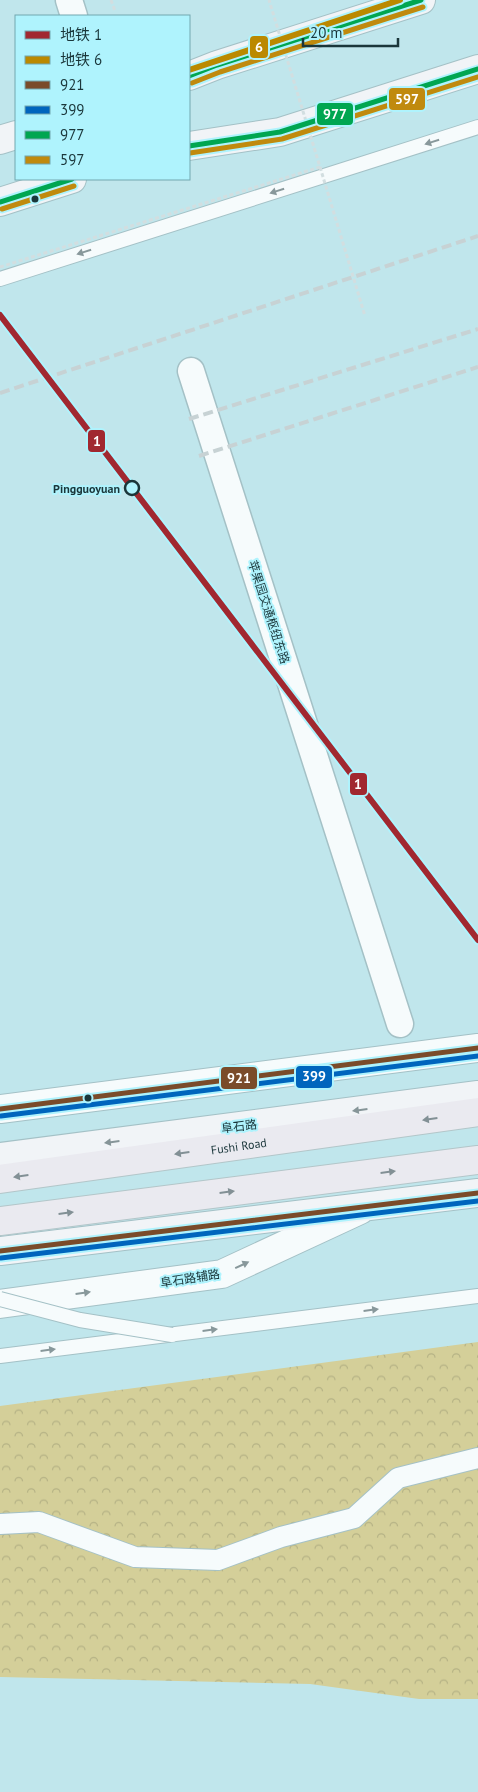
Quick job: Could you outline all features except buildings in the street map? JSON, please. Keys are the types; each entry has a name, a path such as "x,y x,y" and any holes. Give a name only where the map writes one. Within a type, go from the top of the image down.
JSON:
{"highway":[{"name":"Fushi Road","path":"0,1179 478,1112"},
{"path":"0,1221 478,1160"}],"main road":[{"path":"190,76 421,0"},
{"path":"190,146 280,132 478,69"},
{"path":"0,140 15,135"},
{"path":"0,202 69,180"},
{"name":"阜石路","path":"0,1156 478,1095"},
{"path":"0,1251 478,1193"}],"street":[{"path":"69,0 74,15"},
{"name":"苹果园交通枢纽东路","path":"191,371 400,1024"},
{"path":"0,1109 478,1048"},
{"name":"阜石路辅路","path":"0,1304 222,1274 366,1207"},
{"path":"0,1524 39,1522 135,1557 218,1560 282,1538 354,1518 398,1478 478,1458"}],"lane":[{"path":"0,279 478,127"},
{"path":"0,1356 478,1296"},
{"path":"0,1299 80,1320 172,1335"}],"path":[{"path":"111,0 115,11"},
{"path":"269,0 365,316"},
{"path":"0,268 320,166"}],"green space":[{"path":"478,1342 478,1699 419,1699 310,1684 0,1677 0,1406"}],"railway":[{"path":"0,393 478,236"},
{"path":"189,419 478,329"},
{"path":"199,456 478,367"}],"metro line":[{"name":"6","path":"190,70 400,0"},
{"name":"1","path":"0,315 478,940"}],"transit line":[{"name":"977","path":"190,76 217,65 421,0"},
{"name":"597","path":"192,83 220,72 423,7"},
{"name":"977","path":"190,146 280,132 478,69"},
{"name":"597","path":"190,153 282,139 478,77"},
{"name":"977","path":"0,202 69,180"},
{"name":"597","path":"2,209 74,186"},
{"name":"921","path":"0,1109 478,1048"},
{"name":"399","path":"1,1116 478,1056"},
{"name":"921","path":"0,1251 478,1193"},
{"name":"399","path":"1,1258 478,1201"}],"place":[{"name":"Pingguoyuan","path":"132,488"}]}
